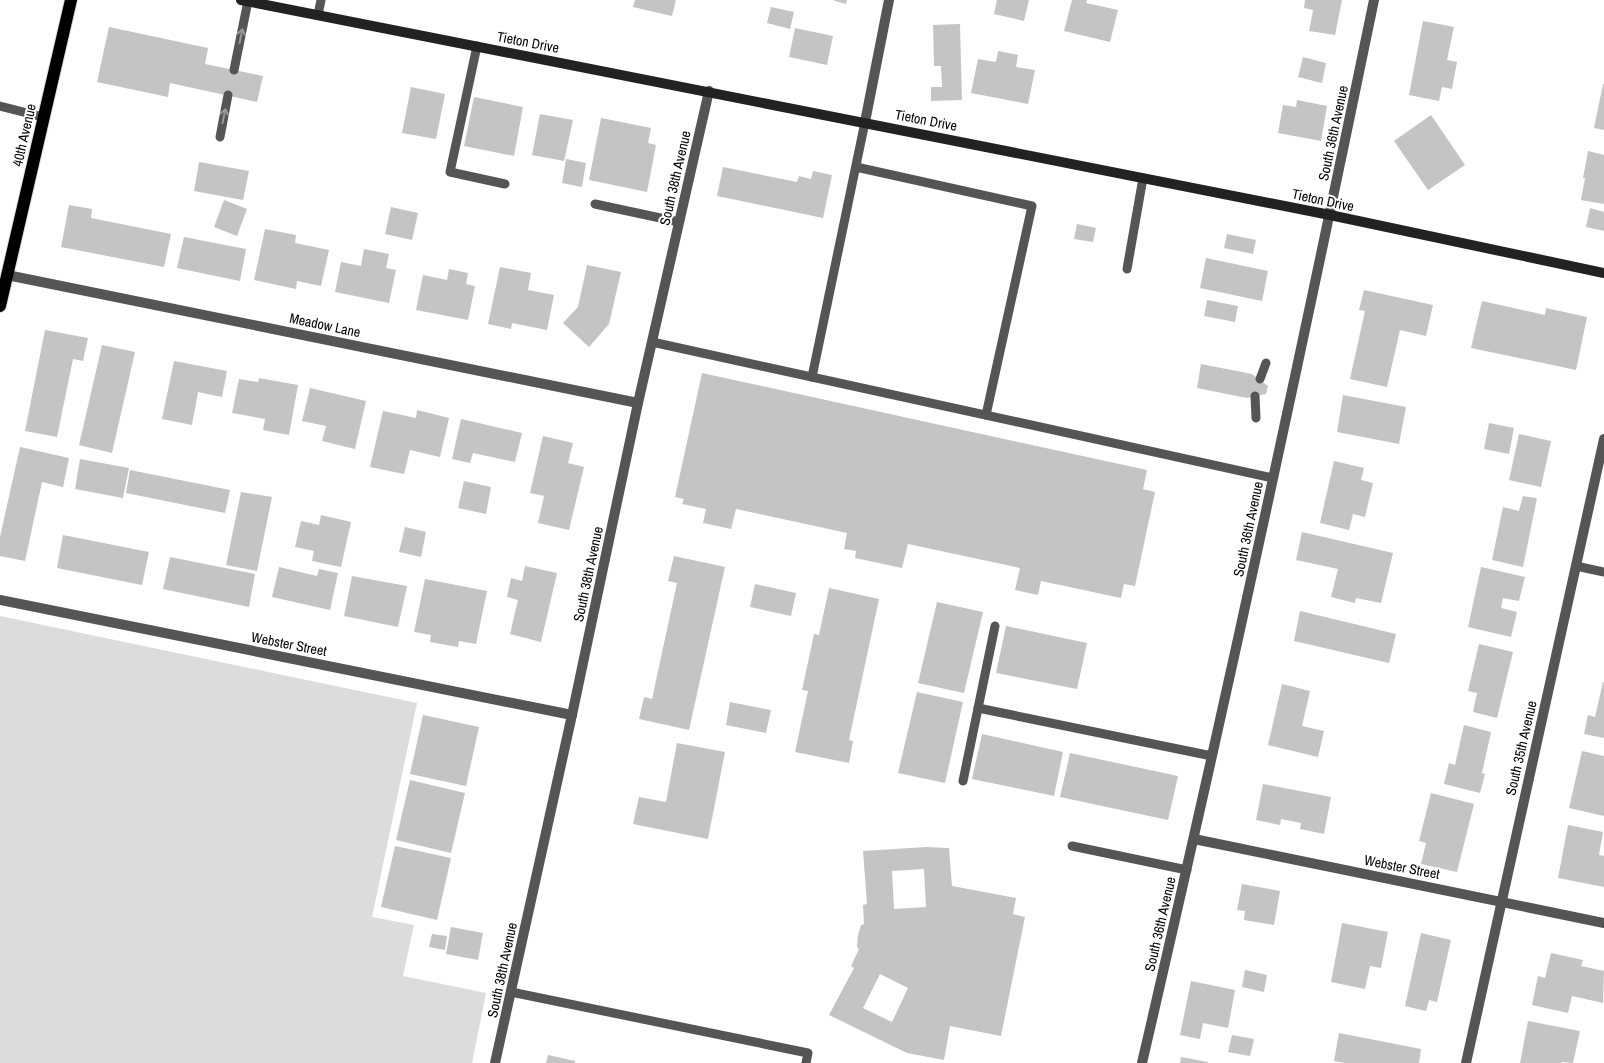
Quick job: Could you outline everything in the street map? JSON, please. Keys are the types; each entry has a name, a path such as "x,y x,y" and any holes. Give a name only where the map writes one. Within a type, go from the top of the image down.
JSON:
{"main road":[{"name":"40th Avenue","path":"0,306 71,0"},
{"name":"Tieton Drive","path":"245,1 1330,215 1604,273"}],"street":[{"path":"865,122 889,0"},
{"name":"South 36th Avenue","path":"1142,1063 1194,839 1273,478 1374,0"},
{"name":"South 38th Avenue","path":"495,1063 638,403 709,91"},
{"name":"Meadow Lane","path":"7,275 638,403"},
{"name":"South 35th Avenue","path":"1466,1063 1500,900 1604,439"},
{"name":"Webster Street","path":"0,600 572,714"},
{"name":"Webster Street","path":"1194,839 1500,900 1604,923"}],"lane":[{"path":"318,16 321,0"},
{"path":"234,70 245,1"},
{"path":"477,46 450,172 505,184"},
{"path":"220,137 228,96"},
{"path":"0,106 43,117"},
{"path":"812,377 865,122"},
{"path":"856,167 1032,206 986,415"},
{"path":"1127,269 1143,178"},
{"path":"595,204 679,222"},
{"path":"652,342 1273,478"},
{"path":"1260,379 1266,364"},
{"path":"1255,396 1256,418"},
{"path":"1576,566 1604,572"},
{"path":"963,781 995,626"},
{"path":"978,708 1212,756"},
{"path":"1072,846 1187,870"},
{"path":"511,992 808,1053 806,1063"}],"shaded area":[{"path":"0,616 417,703 372,917 414,925 403,976 486,993 472,1063 0,1063"}],"building":[{"path":"635,0 676,0 672,16 633,7"},
{"path":"832,0 847,0 846,4"},
{"path":"997,0 1029,0 1024,21 994,14"},
{"path":"1072,0 1087,0 1086,3 1118,10 1110,42 1064,31"},
{"path":"1305,0 1342,0 1335,35 1309,31 1313,10 1304,8"},
{"path":"771,7 794,12 790,29 767,23"},
{"path":"1423,21 1454,27 1447,60 1457,62 1452,89 1442,87 1439,101 1409,95"},
{"path":"960,24 962,100 931,101 931,87 942,87 941,66 934,66 933,25"},
{"path":"109,27 208,48 205,64 263,76 257,102 170,83 168,97 97,82"},
{"path":"795,28 833,36 827,65 789,57"},
{"path":"998,51 1018,55 1016,67 1035,70 1028,104 971,93 978,59 996,62"},
{"path":"1303,57 1326,63 1322,83 1298,77"},
{"path":"1604,84 1604,130 1594,128"},
{"path":"411,87 445,94 436,139 402,133"},
{"path":"474,97 523,107 514,156 464,146"},
{"path":"1297,100 1327,106 1321,141 1278,133 1283,105 1296,107"},
{"path":"540,114 573,120 564,161 532,155"},
{"path":"1431,115 1465,165 1428,190 1394,141"},
{"path":"601,118 651,128 648,143 656,145 647,192 589,180"},
{"path":"1588,151 1604,155 1604,204 1581,200"},
{"path":"566,159 586,163 582,187 562,183"},
{"path":"199,162 249,171 243,200 194,191"},
{"path":"723,167 797,182 799,176 811,179 813,171 832,175 823,218 717,196"},
{"path":"224,200 247,209 237,236 214,227"},
{"path":"69,205 92,209 91,218 171,234 164,267 61,247"},
{"path":"391,207 418,213 412,240 385,234"},
{"path":"1590,208 1604,212 1604,231 1586,227"},
{"path":"1077,224 1096,228 1093,242 1074,239"},
{"path":"265,229 296,235 295,243 329,250 321,286 297,281 296,289 254,280"},
{"path":"1227,234 1256,240 1253,254 1224,248"},
{"path":"184,237 246,249 240,281 177,268"},
{"path":"364,249 389,254 386,268 396,270 389,303 335,292 341,262 361,266"},
{"path":"1206,258 1268,271 1262,301 1200,288"},
{"path":"587,265 621,272 609,324 589,347 563,323 578,307"},
{"path":"500,267 531,273 528,290 554,295 547,330 512,323 511,329 488,324"},
{"path":"449,269 468,273 466,284 475,286 468,320 416,310 423,275 447,280"},
{"path":"1364,290 1433,305 1426,336 1400,330 1387,387 1350,379 1365,311 1359,310"},
{"path":"1207,300 1238,306 1235,322 1204,316"},
{"path":"1482,301 1545,315 1546,308 1587,317 1576,370 1471,348"},
{"path":"45,330 88,338 83,361 73,359 57,437 25,431"},
{"path":"102,345 135,352 112,453 79,445"},
{"path":"174,361 227,371 222,397 198,392 192,425 162,419"},
{"path":"1201,364 1252,374 1268,386 1266,394 1247,398 1197,388"},
{"path":"702,373 1147,470 1143,489 1155,492 1135,586 1124,584 1121,598 1041,581 1038,595 1015,590 1020,568 908,544 902,568 855,558 856,551 844,549 847,533 736,509 731,529 703,523 706,509 682,504 684,499 675,497"},
{"path":"259,378 298,385 289,435 263,430 265,419 232,413 239,379 258,382"},
{"path":"310,388 366,401 355,449 322,441 326,426 302,421"},
{"path":"1343,395 1406,407 1399,444 1337,432"},
{"path":"417,410 449,418 440,457 410,450 404,474 370,467 383,411 416,418"},
{"path":"461,419 522,433 515,462 473,453 470,463 452,459"},
{"path":"1489,423 1514,428 1509,454 1484,449"},
{"path":"1519,434 1551,441 1541,487 1509,480"},
{"path":"543,436 573,443 568,463 584,467 569,530 538,523 544,496 530,493"},
{"path":"20,447 69,458 63,487 42,482 25,561 0,556 0,537"},
{"path":"80,459 129,468 123,498 75,489"},
{"path":"1334,461 1364,468 1361,480 1373,483 1365,517 1353,514 1349,530 1320,523"},
{"path":"130,470 230,490 225,513 126,493"},
{"path":"464,481 491,487 486,514 458,508"},
{"path":"241,492 272,497 257,571 226,565"},
{"path":"1523,496 1537,498 1523,567 1492,560 1503,507 1519,511"},
{"path":"321,515 351,522 341,567 312,561 314,551 295,547 301,521 319,525"},
{"path":"405,527 426,532 421,557 399,552"},
{"path":"1302,532 1393,553 1381,603 1356,598 1355,603 1331,597 1338,569 1296,560"},
{"path":"63,535 149,552 142,585 57,568"},
{"path":"674,556 725,567 689,730 639,719 644,697 652,699 677,583 668,581"},
{"path":"170,557 255,574 249,607 163,589"},
{"path":"525,566 557,573 541,642 510,634 518,600 507,597 511,578 522,581"},
{"path":"279,567 317,576 319,569 338,573 330,610 272,597"},
{"path":"1481,567 1525,577 1519,601 1503,598 1501,608 1517,612 1511,637 1468,627"},
{"path":"352,576 407,586 398,627 344,616"},
{"path":"425,579 487,591 476,644 459,641 458,647 430,642 431,635 414,632"},
{"path":"755,584 796,593 791,616 750,607"},
{"path":"829,588 879,599 849,740 853,741 849,763 795,752 808,691 802,690 814,634 819,635"},
{"path":"937,602 983,612 964,693 918,683"},
{"path":"1300,611 1396,634 1389,663 1294,641"},
{"path":"1006,626 1087,643 1077,689 996,673"},
{"path":"1479,644 1513,652 1497,718 1473,712 1477,693 1468,691"},
{"path":"1603,682 1604,738 1584,734 1588,715 1595,717"},
{"path":"1282,684 1310,691 1302,726 1324,731 1318,757 1268,745"},
{"path":"917,692 963,702 945,783 898,773"},
{"path":"730,702 771,710 766,733 726,725"},
{"path":"423,715 479,727 466,786 410,774"},
{"path":"1464,725 1491,732 1482,773 1485,774 1480,793 1444,784 1449,763 1455,765"},
{"path":"982,734 1063,752 1054,796 972,779"},
{"path":"677,743 725,752 708,839 633,824 639,797 666,802"},
{"path":"1582,751 1604,756 1604,816 1569,808"},
{"path":"1070,753 1178,776 1168,820 1060,797"},
{"path":"410,780 465,793 451,853 396,840"},
{"path":"1263,784 1331,797 1324,834 1300,829 1301,823 1281,819 1280,825 1256,820"},
{"path":"1431,793 1474,804 1457,872 1421,864 1426,843 1419,841"},
{"path":"1568,825 1603,832 1599,855 1604,856 1604,887 1558,878"},
{"path":"395,846 451,858 437,920 381,907"},
{"path":"926,847 949,848 952,886 1016,898 1013,914 1025,917 1001,1036 950,1026 944,1060 907,1053 829,1015 854,968 851,966 859,949 857,947 858,935 861,925 864,924 863,905 867,904 863,851","holes":["924,869 926,907 894,909 892,871","880,974 908,988 892,1022 863,1008"]},
{"path":"1242,884 1280,891 1274,925 1244,920 1245,911 1237,910"},
{"path":"1342,923 1388,932 1381,968 1370,966 1365,989 1331,982"},
{"path":"451,927 483,933 478,960 446,954"},
{"path":"1421,933 1451,940 1437,1002 1429,1000 1426,1011 1405,1006"},
{"path":"432,934 447,936 445,950 429,947"},
{"path":"1551,953 1583,960 1581,966 1604,971 1603,1003 1572,996 1568,1013 1532,1005 1538,976 1545,978"},
{"path":"1245,970 1267,975 1264,992 1242,987"},
{"path":"1191,981 1235,990 1228,1028 1203,1023 1200,1039 1180,1035"},
{"path":"1528,1021 1580,1031 1573,1063 1520,1063"},
{"path":"1339,1033 1421,1049 1419,1063 1345,1063 1334,1061"},
{"path":"1232,1035 1254,1039 1250,1056 1228,1052"},
{"path":"548,1055 575,1061 575,1063 546,1063"},
{"path":"1181,1057 1208,1062 1208,1063 1180,1063"}]}
